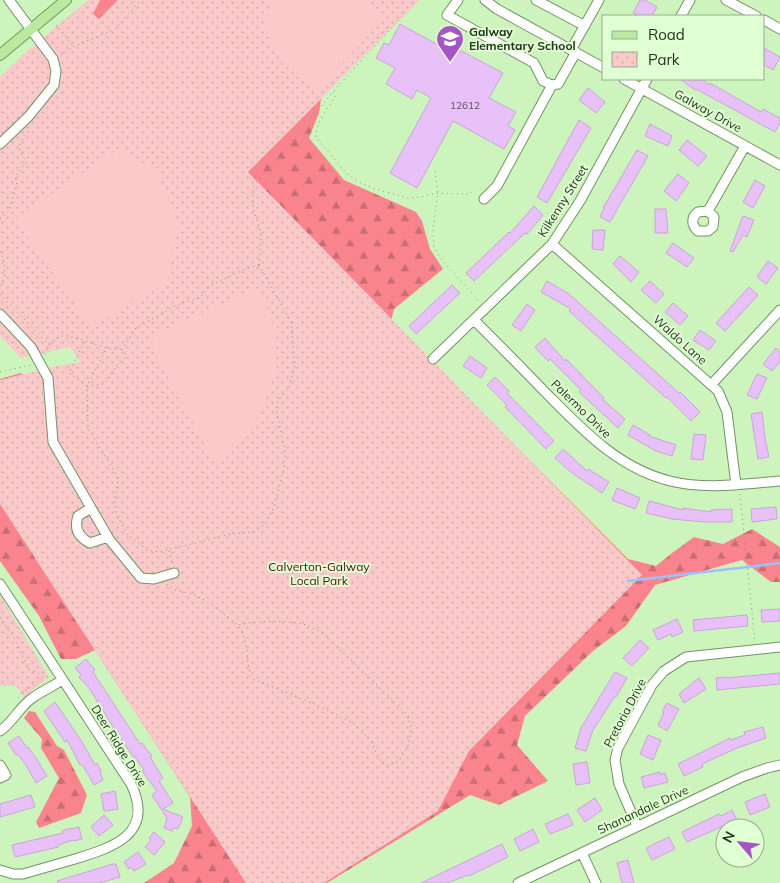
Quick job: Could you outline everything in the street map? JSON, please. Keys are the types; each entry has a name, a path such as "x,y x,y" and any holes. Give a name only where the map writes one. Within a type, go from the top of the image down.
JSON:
{"main road":[{"path":"0,55 31,28 68,1"}],"street":[{"path":"0,144 29,116 54,86 56,71 53,60 9,0"},
{"path":"458,0 447,15 534,63 543,80 552,85 558,84 599,0"},
{"path":"485,0 497,9 602,67"},
{"path":"536,0 585,26"},
{"path":"682,15 690,0"},
{"path":"726,0 754,15"},
{"path":"765,21 780,29"},
{"name":"Galway Drive","path":"626,80 780,165"},
{"name":"Kilkenny Street","path":"433,359 552,244 580,201 646,80"},
{"path":"484,199 497,186 552,85"},
{"path":"708,211 745,146"},
{"name":"Waldo Lane","path":"552,244 718,391 727,412 736,485"},
{"path":"711,385 780,310"},
{"path":"0,314 31,347 48,378 53,442 108,537 141,578 154,579 174,573"},
{"name":"Palermo Drive","path":"474,320 586,434 614,456 645,472 670,481 707,486 780,481"},
{"path":"90,508 78,516 76,521 76,529 80,536 90,543 108,537"},
{"name":"Deer Ridge Drive","path":"0,584 59,682 131,784 136,794 138,812 133,829 122,841 104,850 23,874 13,874 0,870"},
{"name":"Pretoria Drive","path":"637,826 618,784 615,760 618,748 652,685 664,671 686,657 780,647"},
{"path":"0,731 10,724 14,716 30,700 59,682"},
{"path":"0,765 6,776 0,778"},
{"name":"Shanandale Drive","path":"518,883 742,777 780,765"},
{"path":"582,853 596,883"}],"path":[{"path":"53,60 73,47 115,29 141,0"},
{"path":"107,348 87,386 88,428 117,476 118,486 115,497 115,510 126,533 147,550 159,552 232,534 254,532 264,525 274,507 284,469 285,451 276,409 278,401 289,386 295,366 292,322 259,265 261,233 253,210 253,187 333,92 406,12"},
{"path":"56,25 73,47"},
{"path":"333,92 336,96 318,125 316,137 347,174 375,189 408,198 438,193 470,194 473,190"},
{"path":"0,220 9,211 17,182 15,177 26,163 19,152 19,148 33,123"},
{"path":"435,171 438,193 433,229 434,247 440,258 482,305"},
{"path":"0,251 6,271 0,288"},
{"path":"122,350 136,328 181,303 200,298 208,288 217,282 259,265"},
{"path":"0,294 46,343 51,343 59,337 66,335 107,348 122,350 126,355 124,360 119,363 104,384 87,386 69,373 84,341"},
{"path":"736,485 741,496 756,650"},
{"path":"169,550 174,573"},
{"path":"164,576 168,585 173,589 198,596 238,625 246,641 250,673 253,678 317,705 353,723 370,739 379,759 386,766 399,761 409,744 411,729 408,715 323,633 308,626 285,622 254,622 238,625"},
{"path":"0,617 11,632 29,669 59,682"}],"green space":[{"name":"Calverton-Galway Local Park","path":"88,0 100,0 93,14 99,19 118,0 420,0 248,172 642,575 469,751 438,811 324,883 246,883 0,504 0,380 56,366 81,362 70,347 21,358 0,336 0,77 28,50"},
{"name":"Calverton-Galway Local Park","path":"96,0 154,0 322,93 319,113 309,138 344,180 416,212 422,221 430,249 443,269 394,309 389,330 425,355 628,559 656,566 694,537 723,544 752,529 780,547 780,582 771,582 742,560 655,585 626,626 593,651 525,716 517,745 548,781 499,805 470,795 327,883 144,883 174,863 192,826 190,797 95,650 76,659 61,659 39,616 0,561 0,379 21,373 34,381 121,574 50,169"},
{"path":"271,0 364,0 371,4 382,21 318,89 283,64 264,29"},
{"path":"119,148 157,172 179,223 167,283 91,327 15,219"},
{"path":"257,288 272,316 277,371 252,432 215,463 151,346 155,334"},
{"path":"0,595 49,677 24,697 16,686 0,686"},
{"path":"29,711 35,712 57,746 64,750 87,795 81,813 39,828 36,822 59,778 41,748 42,739 24,718"}],"building":[{"path":"640,0 645,0 657,7 653,15 637,15 633,13"},
{"name":"Galway Elementary School","path":"400,24 442,47 448,37 457,43 454,47 503,73 489,98 516,112 508,126 515,130 504,149 453,121 417,188 390,173 431,98 417,90 412,99 386,84 395,68 376,58 384,43 389,45"},
{"path":"765,49 780,57 773,70 765,66"},
{"path":"681,80 703,80 709,85 710,83 761,112 763,109 780,118 780,123 775,132 695,90"},
{"path":"588,88 605,102 596,113 579,100"},
{"path":"579,120 591,128 547,203 537,197"},
{"path":"650,124 672,136 668,146 645,136"},
{"path":"687,140 707,156 698,166 679,150"},
{"path":"637,150 648,156 610,222 600,217 603,208"},
{"path":"678,174 689,183 676,201 664,191"},
{"path":"755,180 765,186 753,208 743,202"},
{"path":"534,206 543,215 527,234 525,233 474,281 466,273 510,233"},
{"path":"655,209 666,209 668,233 655,233"},
{"path":"743,216 754,220 747,237 743,235 733,252 730,251"},
{"path":"593,230 605,230 603,250 592,249"},
{"path":"673,243 694,258 687,267 666,253"},
{"path":"620,256 639,272 631,282 613,264"},
{"path":"768,261 778,268 766,284 757,277"},
{"path":"547,281 569,294 700,412 691,421 667,397 569,311 571,309 541,292"},
{"path":"650,281 664,294 656,303 641,290"},
{"path":"452,285 460,293 416,334 409,326"},
{"path":"749,287 758,295 725,331 716,323"},
{"path":"673,303 688,316 680,325 665,312"},
{"path":"527,304 535,310 521,331 512,325"},
{"path":"700,330 716,341 709,350 693,340"},
{"path":"545,338 565,361 566,359 604,398 603,400 625,419 618,428 579,392 581,390 550,359 548,361 535,347"},
{"path":"776,348 780,352 780,362 772,371 763,364"},
{"path":"470,356 487,368 481,378 463,366"},
{"path":"757,374 767,378 757,399 747,395"},
{"path":"495,377 509,391 507,393 554,441 546,449 505,407 507,405 487,385"},
{"path":"762,412 769,457 758,459 751,414"},
{"path":"633,425 649,436 676,445 672,456 656,451 628,435"},
{"path":"694,434 706,435 703,460 691,459"},
{"path":"563,449 587,471 588,469 609,482 602,493 572,473 555,458"},
{"path":"617,488 640,498 635,509 612,500"},
{"path":"649,501 683,510 683,508 711,512 711,510 732,509 732,522 672,519 646,513"},
{"path":"776,507 777,519 752,522 751,509"},
{"path":"780,609 780,621 762,622 761,610"},
{"path":"747,615 748,626 694,631 693,620"},
{"path":"677,619 683,632 672,637 671,634 658,640 653,630"},
{"path":"640,640 649,648 632,666 623,658"},
{"path":"86,659 95,670 93,672 140,744 142,743 152,756 150,757 163,778 159,781 173,803 163,809 183,817 178,829 173,828 172,831 164,828 167,818 152,795 157,791 89,688 79,677 81,675 75,668"},
{"path":"615,672 627,678 593,730 586,751 575,748 581,728"},
{"path":"780,673 780,684 717,690 716,678"},
{"path":"699,678 706,689 684,703 679,694"},
{"path":"55,702 95,765 97,763 101,771 103,780 94,785 82,764 80,765 67,740 65,742 44,711"},
{"path":"667,703 679,709 667,731 658,725"},
{"path":"763,727 766,738 737,748 702,764 703,767 684,776 678,764 730,738 731,740 745,735 744,732"},
{"path":"648,735 661,740 653,760 640,754"},
{"path":"19,736 47,776 36,783 26,765 8,743"},
{"path":"587,762 590,783 576,785 573,764"},
{"path":"660,772 660,775 665,773 668,782 644,788 641,777"},
{"path":"115,791 118,809 104,811 101,794"},
{"path":"765,794 770,807 750,815 745,802"},
{"path":"31,795 35,807 0,817 0,804"},
{"path":"595,798 602,810 585,822 577,810"},
{"path":"732,810 736,818 715,818 715,830 687,842 682,832 719,814 721,816"},
{"path":"568,814 573,825 550,834 545,824"},
{"path":"104,815 113,825 99,836 91,827"},
{"path":"79,827 82,839 15,857 12,845 63,833 62,831"},
{"path":"533,829 539,842 520,851 514,839"},
{"path":"154,832 165,842 154,855 145,847 151,840 149,838"},
{"path":"669,837 675,849 652,860 646,848"},
{"path":"502,844 508,857 469,876 447,883 421,883"},
{"path":"138,852 146,864 134,871 131,867 129,869 124,862"},
{"path":"628,860 634,883 622,883 617,863"},
{"path":"116,864 120,877 100,883 58,883 57,881"}],"waterway":[{"path":"628,581 780,563"}],"place":[{"name":"Galway Elementary School","path":"450,63"}]}
